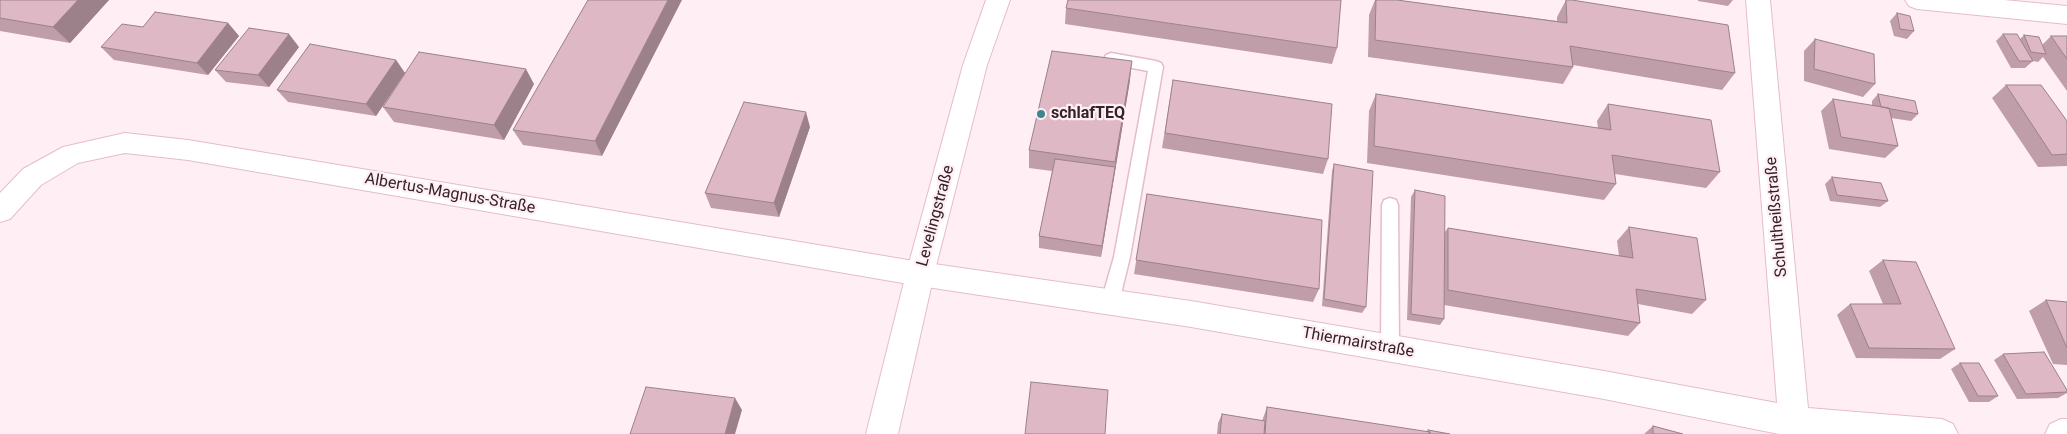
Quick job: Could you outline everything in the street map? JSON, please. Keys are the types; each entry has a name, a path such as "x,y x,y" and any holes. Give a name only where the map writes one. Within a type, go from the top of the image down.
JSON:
{"street":[{"name":"Levelingstraße","path":"882,434 920,274 975,65 998,0"},
{"name":"Schultheißstraße","path":"1758,0 1795,428"},
{"path":"1917,0 2067,15"},
{"name":"Albertus-Magnus-Straße","path":"0,211 32,177 72,154 125,143 198,152 920,274"},
{"name":"Thiermairstraße","path":"920,274 1110,302 1390,348 1795,428 1942,434"},
{"path":"2061,434 2067,434"}],"lane":[{"path":"1104,58 1156,67 1122,258 1110,302"},
{"path":"1390,204 1390,348"}],"building":[{"path":"0,0 78,0 53,27 0,18"},
{"path":"588,0 668,0 595,141 513,130"},
{"path":"1068,0 1341,0 1337,48 1066,8"},
{"path":"1376,0 1397,0 1567,23 1566,0 1572,0 1728,25 1735,73 1570,46 1573,67 1375,40"},
{"path":"155,12 228,23 197,63 101,47 122,24 143,27"},
{"path":"1897,13 1910,16 1914,31 1900,29"},
{"path":"249,28 289,34 258,75 215,70"},
{"path":"2003,34 2017,34 2033,61 2019,61"},
{"path":"2024,35 2039,37 2046,54 2031,52"},
{"path":"2051,36 2067,36 2067,59"},
{"path":"1815,39 1874,54 1875,84 1814,69"},
{"path":"310,44 396,60 366,104 277,90"},
{"path":"1052,51 1132,61 1115,162 1029,150"},
{"path":"419,52 526,69 494,125 383,107"},
{"path":"1173,80 1332,104 1328,159 1165,133"},
{"path":"2006,85 2041,85 2067,121 2067,154 2052,155"},
{"path":"1376,94 1611,130 1608,104 1711,120 1720,172 1612,155 1616,184 1374,146"},
{"path":"1878,94 1915,101 1918,114 1881,107"},
{"path":"1833,99 1889,108 1898,146 1841,137"},
{"path":"744,102 806,112 774,203 705,193"},
{"path":"1055,159 1115,167 1102,246 1039,236"},
{"path":"1334,164 1373,171 1366,307 1324,299"},
{"path":"1832,177 1881,183 1888,201 1837,195"},
{"path":"1415,190 1445,196 1444,319 1411,314"},
{"path":"1147,194 1322,220 1319,289 1136,260"},
{"path":"1629,227 1697,238 1706,300 1636,289 1640,323 1448,290 1448,228 1633,258"},
{"path":"1883,260 1916,262 1955,349 1869,348 1850,304 1901,304"},
{"path":"2046,300 2067,302 2067,348"},
{"path":"2044,352 2067,392 2026,394 2003,354"},
{"path":"1960,363 1979,363 1998,396 1978,396"},
{"path":"1031,382 1108,390 1105,434 1025,434"},
{"path":"646,387 735,398 725,434 630,434"},
{"path":"1267,407 1430,432 1430,434 1265,434"},
{"path":"1222,414 1265,421 1264,434 1220,434"},
{"path":"1653,426 1683,434 1653,434"},
{"path":"1428,430 1450,434 1430,434"}],"place":[{"name":"schlafTEQ","path":"1041,114"}]}
